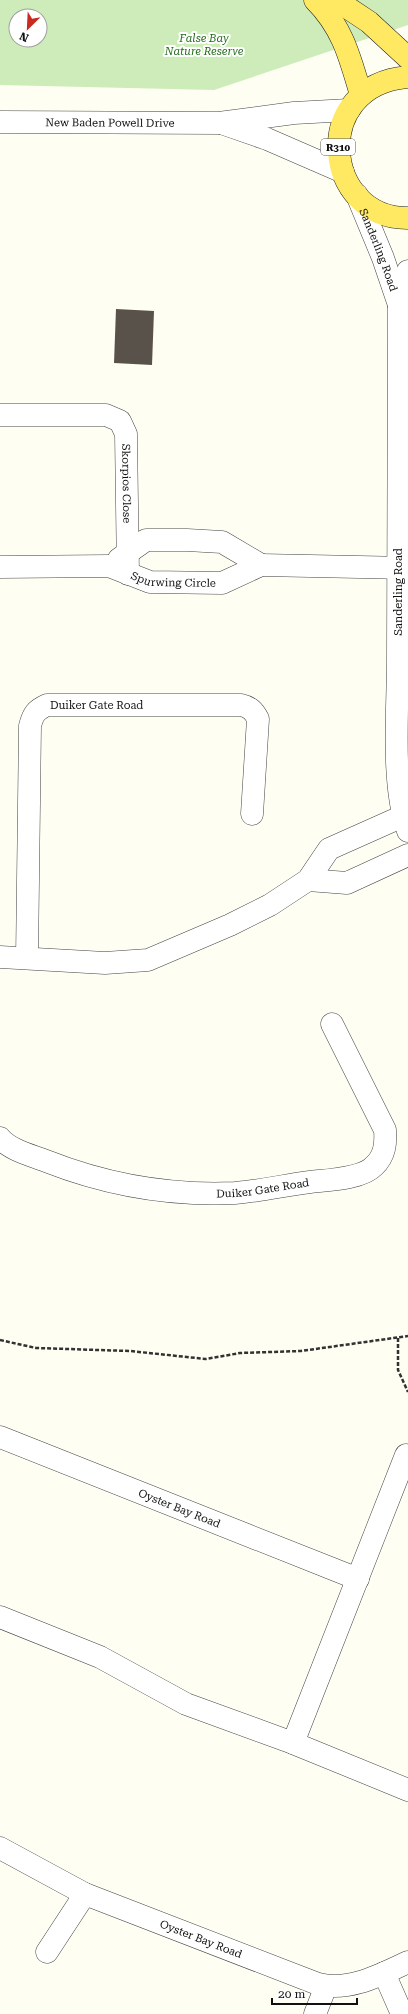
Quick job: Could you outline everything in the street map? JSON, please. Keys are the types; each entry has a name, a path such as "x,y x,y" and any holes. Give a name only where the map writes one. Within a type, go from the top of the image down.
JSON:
{"main road":[{"path":"315,0 329,14 343,38 355,102 376,84 394,78 408,77"},
{"path":"336,0 369,22 408,58"},
{"name":"R310","path":"355,102 341,126 338,145 340,163 343,172 357,195 371,207 382,212 408,218"}],"street":[{"name":"New Baden Powell Drive","path":"0,122 219,123 294,113 355,102"},
{"name":"New Baden Powell Drive","path":"219,123 267,139 343,172"},
{"name":"Sanderling Road","path":"357,195 383,258 399,305"},
{"name":"Sanderling Road","path":"405,823 398,774 403,568 399,305 408,271"},
{"name":"Skorpios Close","path":"0,415 106,415 120,421 126,434 122,564"},
{"name":"Spurwing Circle","path":"122,564 146,540 187,540 222,542 261,565"},
{"name":"Spurwing Circle","path":"0,567 122,564 150,582 222,583 261,565 403,568"},
{"name":"Duiker Gate Road","path":"27,958 30,726 32,716 38,710 47,705 241,705 248,707 254,712 258,719 252,814"},
{"path":"0,957 105,963 148,960 237,922 270,905 308,880 329,849 405,823"},
{"path":"308,880 347,883 408,855"},
{"name":"Duiker Gate Road","path":"0,1138 18,1150 78,1174 116,1184 184,1193 237,1193 345,1178 365,1172 374,1167 382,1157 386,1142 385,1130 332,1024"},
{"name":"Oyster Bay Road","path":"0,1437 358,1579"},
{"path":"292,1744 406,1455"},
{"path":"0,1617 100,1657 186,1704 408,1790"},
{"name":"Oyster Bay Road","path":"0,1848 85,1894 326,1986 341,1987 384,1973 408,1962"},
{"path":"47,1952 85,1894"},
{"path":"384,1973 402,2014"},
{"path":"315,2014 326,1986"}],"path":[{"path":"0,1340 36,1348 130,1351 206,1359 240,1353 301,1351 408,1336"},
{"path":"398,1338 398,1370 408,1392"}],"green space":[{"name":"False Bay Nature Reserve","path":"0,0 408,0 408,25 214,90 0,85"}],"building":[{"path":"116,309 154,311 152,365 114,363"}]}
